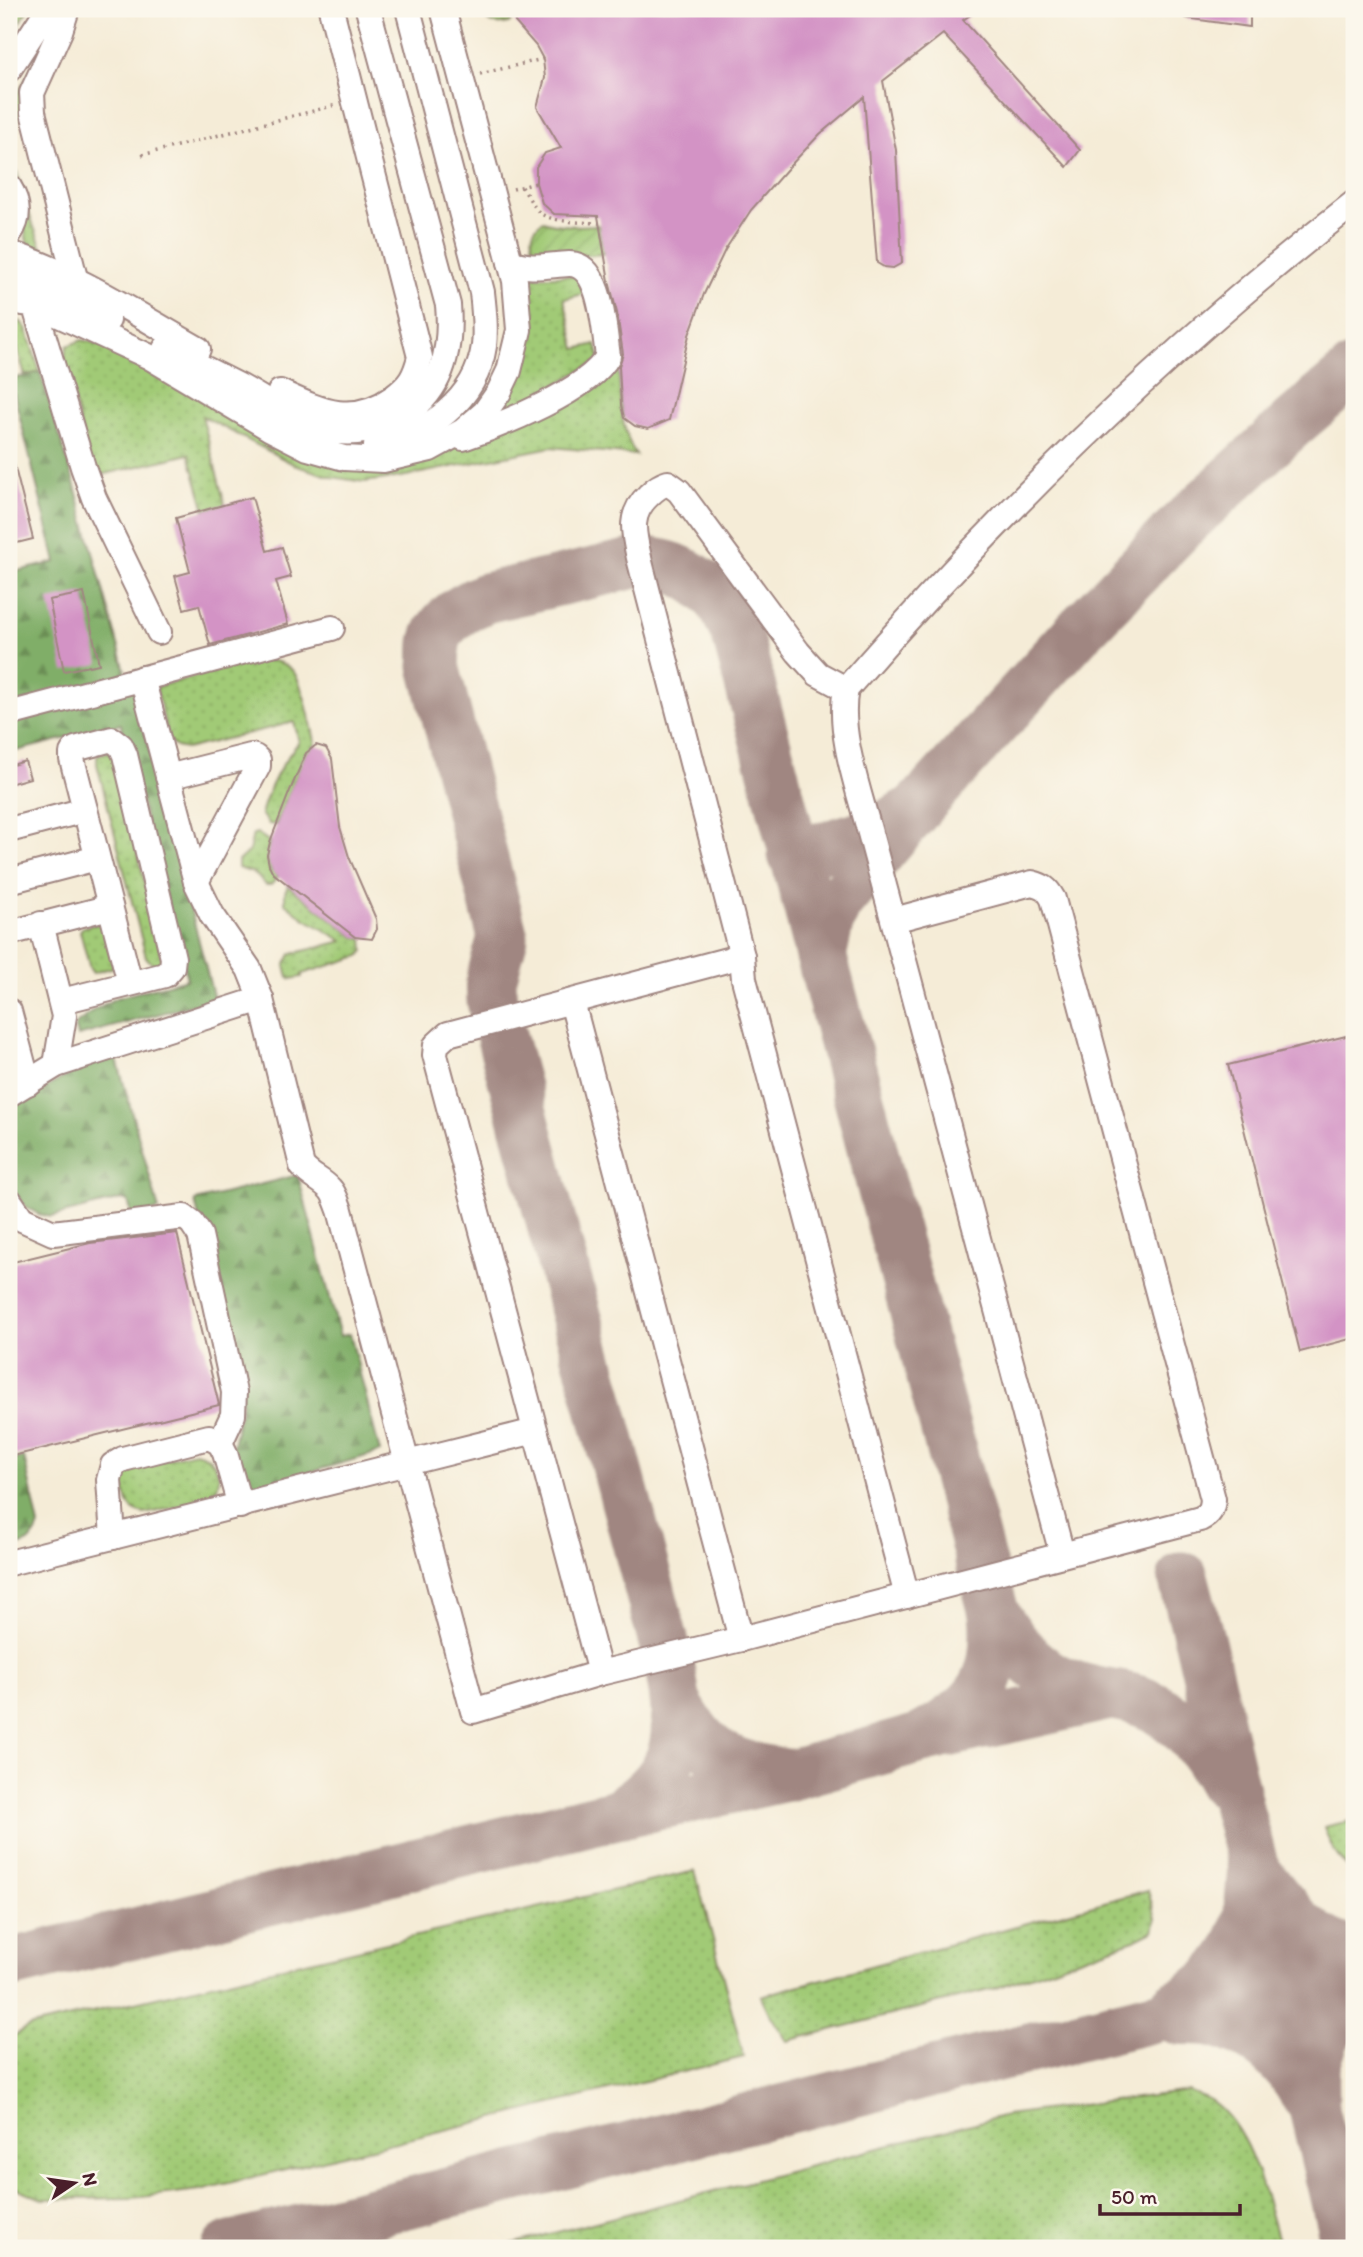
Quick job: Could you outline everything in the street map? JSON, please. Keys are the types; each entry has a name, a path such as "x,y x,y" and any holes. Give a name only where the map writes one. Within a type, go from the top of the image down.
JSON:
{"lane":[{"path":"9,69 48,9"},
{"path":"67,9 32,93 33,112 76,282"},
{"path":"9,253 56,270 129,308 226,365 323,412 356,415 385,403 408,387 416,372 419,357 331,9"},
{"path":"9,272 242,387 306,423 334,433 365,432 382,427 414,408 430,393 449,346 448,305 368,9"},
{"path":"9,292 148,356 303,437 343,447 369,447 396,441 418,432 444,414 464,393 478,369 485,324 482,292 408,9"},
{"path":"430,449 463,431 485,412 509,371 519,330 515,281 443,9"},
{"path":"9,187 15,197 17,214 9,234"},
{"path":"1062,1555 845,735 842,705 846,689 920,604 1063,458 1165,363 1354,204"},
{"path":"148,356 269,428 308,448 344,458 383,460 430,449 507,423 561,396 603,365 608,356 597,291 589,273 583,267 573,264 530,268 510,262"},
{"path":"9,307 19,303 34,304"},
{"path":"34,304 94,498 159,632"},
{"path":"50,358 56,346 71,334 108,339"},
{"path":"846,689 818,674 798,652 679,491 668,483 660,485 638,506 633,518 639,562 742,956 744,979 907,1596"},
{"path":"9,714 332,628"},
{"path":"142,678 196,882 212,915 249,969 261,999 302,1166 310,1177 322,1182 332,1191 340,1210 473,1711 600,1673 741,1639 1200,1519 1212,1509 1213,1499 1048,890 1042,885 1032,883 894,920"},
{"path":"62,1001 165,975 172,967 173,958 125,755 121,746 112,739 79,748 72,753 72,759 130,983"},
{"path":"168,777 251,756 258,760 258,766 196,882"},
{"path":"9,830 85,810"},
{"path":"9,881 97,858"},
{"path":"9,933 110,907"},
{"path":"41,925 64,1016 56,1065"},
{"path":"600,1673 435,1055 436,1045 448,1034 742,956"},
{"path":"9,1011 18,1088 56,1065 261,999"},
{"path":"572,1002 741,1639"},
{"path":"9,1200 22,1219 53,1233 166,1218 184,1217 192,1223 200,1235 234,1392 233,1415 220,1444"},
{"path":"9,1563 535,1431"},
{"path":"113,1537 109,1480 113,1465 123,1459 209,1437 220,1444 225,1453 240,1506"}],"path":[{"path":"522,187 544,216 564,221 599,223"}],"green space":[{"path":"9,9 28,9 9,41"},
{"path":"481,9 508,9 511,22 492,23 482,15"},
{"path":"46,46 16,124 13,159 43,251 54,265 29,253 24,225 9,177 9,107"},
{"path":"543,221 563,225 598,225 603,254 542,259 535,256 533,232"},
{"path":"579,275 583,294 564,299 576,349 596,344 600,360 486,423 513,381 525,355 530,323 526,277"},
{"path":"20,321 26,328 40,372 25,376 12,328 14,322"},
{"path":"82,340 99,344 373,467 618,360 623,421 636,455 551,447 364,482 332,477 297,466 202,416 225,505 205,510 189,454 93,477 64,360 67,346"},
{"path":"40,372 74,482 126,674 9,705 9,573 56,562 14,394 9,394 9,380"},
{"path":"261,659 285,665 296,676 316,745 306,754 276,825 269,824 261,814 276,776 299,742 294,722 186,749 176,747 169,741 156,687"},
{"path":"133,687 214,999 78,1036 75,1025 116,998 187,979 121,724 9,753 9,720"},
{"path":"114,750 163,962 152,964 146,957 97,764 97,755"},
{"path":"257,833 270,842 268,861 271,870 278,877 271,885 266,885 254,873 238,868 238,861 249,851 253,834"},
{"path":"288,886 355,937 363,938 364,951 360,956 302,974 302,977 288,977 285,966 291,954 343,941 304,918 285,903"},
{"path":"102,923 114,967 93,973 80,931 83,927"},
{"path":"116,1056 159,1210 132,1216 128,1201 122,1199 51,1217 38,1214 25,1206 9,1183 9,1109 84,1066"},
{"path":"298,1175 340,1336 350,1334 380,1452 256,1488 249,1485 237,1470 232,1449 242,1403 195,1201"},
{"path":"195,1452 210,1459 218,1472 217,1486 207,1500 145,1514 132,1509 123,1486 124,1478 134,1467"},
{"path":"24,1457 39,1526 28,1542 9,1549 9,1460"},
{"path":"1354,1820 1354,1870 1339,1857 1324,1827"},
{"path":"695,1871 744,2057 200,2190 132,2198 42,2199 9,2185 9,2039 28,2027"},
{"path":"1148,1890 1156,1918 1153,1931 993,1989 787,2041 761,1996"},
{"path":"1189,2091 1213,2102 1239,2131 1257,2169 1280,2248 496,2248 1006,2115"}],"building":[{"path":"514,9 979,9 963,20 1080,150 1067,167 943,34 883,81 896,150 902,263 893,268 877,263 864,97 820,134 751,210 725,250 704,294 689,335 669,420 648,429 635,426 624,418 621,405 619,366 623,354 598,216 554,214 542,203 536,183 536,167 545,153 561,148 537,107 545,78 543,59 536,46 515,22"},
{"path":"1186,9 1250,9 1250,27 1185,18"},
{"path":"9,464 14,464 33,539 9,545"},
{"path":"252,497 267,551 282,547 291,577 276,581 288,624 210,645 199,605 184,609 175,576 190,572 176,518"},
{"path":"84,593 99,664 64,671 49,600"},
{"path":"316,745 326,748 332,759 340,827 349,857 376,919 377,929 372,939 355,937 273,873 269,865 267,855 270,842 289,793 306,753"},
{"path":"25,761 30,778 9,784 9,766"},
{"path":"1354,1034 1354,1338 1300,1352 1228,1065"},
{"path":"177,1233 219,1405 9,1457 9,1263 90,1243"}],"taxiway":[{"path":"821,956 828,924 837,903 920,805 1080,630 1183,524 1354,371"},
{"path":"617,1814 640,1798 668,1765 674,1747 676,1707 668,1658 492,1001 491,980 503,937 434,666 435,643 442,627 455,615 485,598 640,562 651,563 684,572 703,584 722,604 737,635 994,1613 993,1657 982,1689 959,1714 922,1738"},
{"path":"793,855 880,829 906,814"},
{"path":"1183,1577 1347,2248"},
{"path":"994,1613 1023,1653 1045,1673 1074,1686 1139,1701 1170,1717 1200,1747 1223,1783"},
{"path":"9,1964 617,1814 791,1775 922,1738 1110,1695"},
{"path":"677,1704 698,1735 721,1755 749,1767 786,1774"},
{"path":"1174,2006 1200,1991 1231,1959 1248,1917 1253,1868 1285,1908 1309,1931 1337,1948 1354,1952"},
{"path":"227,2248 1150,2018 1354,1970"},
{"path":"1314,2094 1315,2066 1325,2036 1341,2007 1354,1993"},
{"path":"1177,2019 1215,2022 1257,2040 1280,2059 1306,2096"}]}
